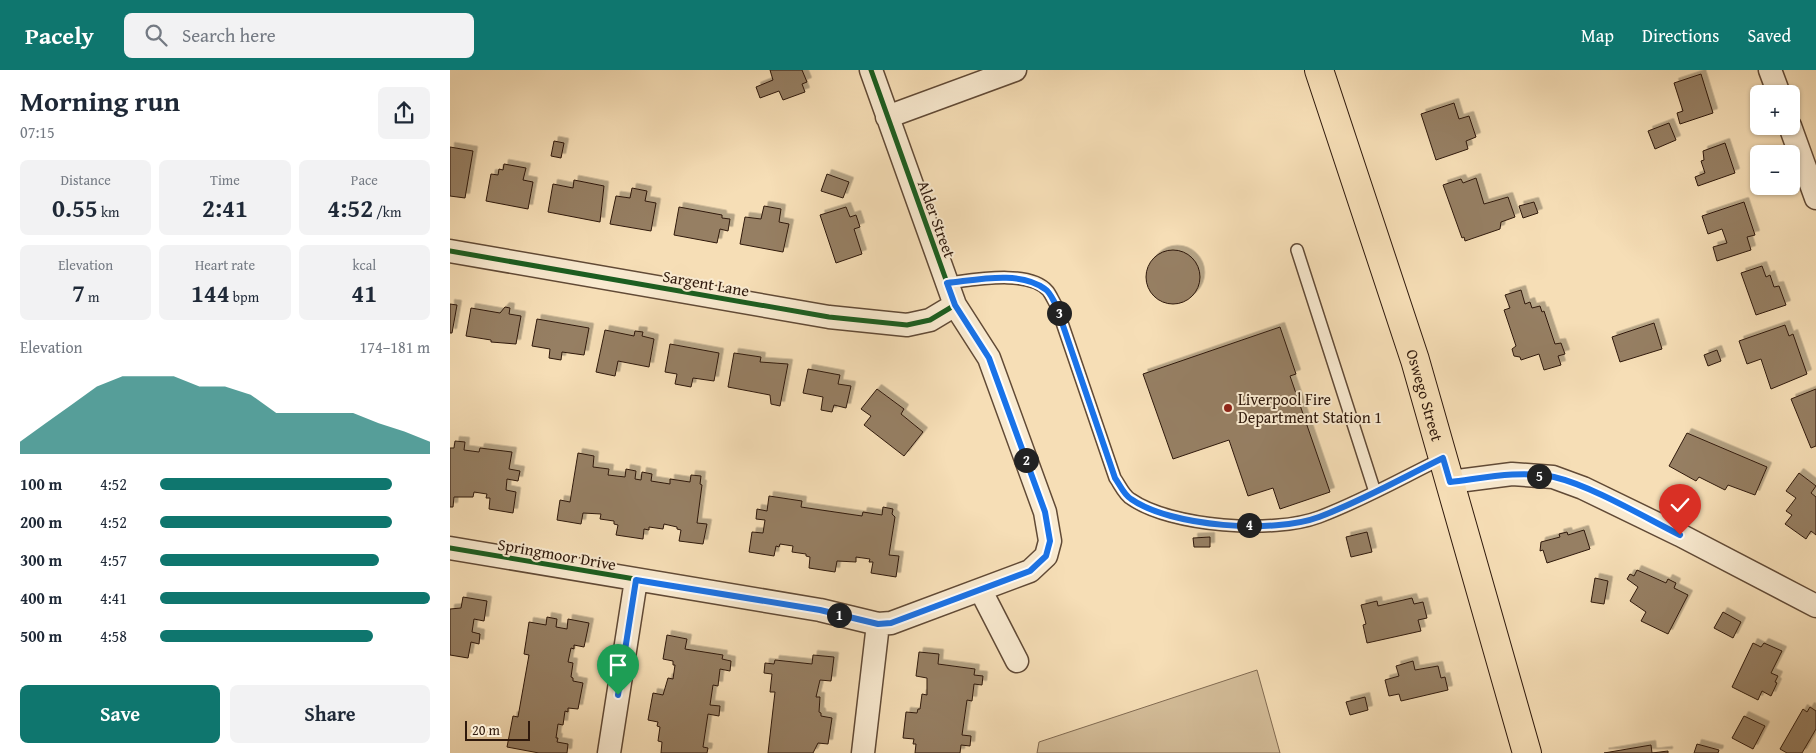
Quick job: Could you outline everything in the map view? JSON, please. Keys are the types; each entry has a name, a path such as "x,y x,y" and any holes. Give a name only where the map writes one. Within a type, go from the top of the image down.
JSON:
{"main road":[{"name":"Oswego Street","path":"1319,70 1415,360 1527,753"}],"street":[{"name":"Alder Street","path":"871,70 955,305 989,358 1045,512 1050,541 1046,556 1030,571 981,591"},
{"path":"887,117 1015,70"},
{"path":"1770,70 1776,85"},
{"path":"1793,135 1816,198"},
{"name":"Sargent Lane","path":"450,250 829,317 907,325 930,320 955,305"},
{"path":"1446,470 1553,477 1583,488 1680,535 1816,606"},
{"name":"Springmoor Drive","path":"450,548 820,610 878,624 891,623 981,591"},
{"path":"608,753 636,580"},
{"path":"981,591 1017,661"},
{"path":"863,753 878,624"}],"lane":[{"path":"1297,250 1376,492"},
{"path":"947,283 1008,278 1030,281 1047,290 1056,305 1115,478 1129,498 1157,513 1196,521 1263,526 1288,525 1318,517 1376,492 1446,470"}],"shaded area":[{"path":"1257,670 1280,753 1037,753 1039,742"}],"building":[{"path":"770,70 802,70 807,82 802,84 805,92 783,100 779,91 760,98 756,87 773,80"},
{"path":"1701,74 1713,113 1680,124 1677,113 1683,111 1674,83"},
{"path":"1454,103 1459,119 1469,116 1476,137 1466,141 1468,149 1436,160 1421,114"},
{"path":"1669,123 1676,140 1655,149 1648,131"},
{"path":"554,141 564,143 561,158 551,156"},
{"path":"1725,143 1735,173 1698,186 1695,177 1705,173 1701,161 1704,160 1703,151"},
{"path":"450,147 473,151 465,198 450,196"},
{"path":"504,164 526,168 523,180 533,182 528,209 486,201 491,174 498,175 499,169 503,170"},
{"path":"827,174 849,182 843,198 821,191"},
{"path":"1476,178 1484,204 1508,197 1515,217 1501,222 1500,229 1465,241 1464,237 1462,238 1443,185 1461,179 1463,183"},
{"path":"574,180 604,186 600,222 548,212 553,184 573,188"},
{"path":"632,188 647,191 645,201 656,203 651,231 610,224 616,196 630,198"},
{"path":"1534,202 1538,213 1523,218 1519,206"},
{"path":"1744,202 1755,235 1747,237 1751,250 1717,261 1713,247 1727,243 1722,229 1708,234 1702,216"},
{"path":"764,206 781,209 779,222 789,224 783,252 740,244 745,217 761,219"},
{"path":"679,207 722,215 722,218 730,219 728,231 720,229 717,243 674,235"},
{"path":"846,207 850,217 856,215 860,227 854,229 862,254 836,263 820,215"},
{"path":"1173,250 1183,252 1192,258 1198,267 1200,277 1198,287 1192,296 1183,302 1173,304 1163,302 1154,296 1148,287 1146,277 1148,267 1154,258 1163,252"},
{"path":"1762,266 1766,277 1770,275 1774,287 1779,286 1786,305 1756,315 1741,273"},
{"path":"1521,290 1525,304 1530,302 1532,308 1540,306 1542,312 1544,311 1555,344 1561,343 1565,354 1558,356 1561,365 1544,370 1539,354 1521,360 1520,357 1514,356 1512,349 1516,346 1504,310 1510,308 1505,295"},
{"path":"450,304 457,305 452,333 450,333"},
{"path":"505,307 510,308 509,314 521,316 516,344 491,342 491,340 466,336 471,308 500,313"},
{"path":"537,319 589,328 584,355 562,352 561,360 549,358 550,349 532,346"},
{"path":"1654,323 1662,349 1620,362 1612,337"},
{"path":"1785,325 1789,336 1793,334 1807,374 1771,389 1761,359 1747,364 1739,341"},
{"name":"Liverpool Fire Department Station 1","path":"1280,327 1296,374 1290,376 1330,492 1280,509 1273,488 1248,496 1229,440 1173,459 1143,374"},
{"path":"605,330 634,336 635,331 643,332 642,336 654,339 649,367 618,361 615,376 596,372"},
{"path":"670,344 719,353 714,381 693,378 691,387 675,384 677,374 665,372"},
{"path":"1717,350 1721,361 1708,366 1704,355"},
{"path":"734,353 761,357 760,362 788,364 780,406 771,404 770,395 728,387"},
{"path":"808,369 840,375 838,384 851,386 846,408 834,405 832,412 821,410 823,397 803,393"},
{"path":"877,389 904,409 901,414 923,432 904,456 864,425 871,416 861,409"},
{"path":"1816,389 1816,446 1811,448 1791,399"},
{"path":"1687,433 1767,467 1755,495 1728,485 1725,490 1699,477 1696,481 1669,466"},
{"path":"455,441 465,442 464,450 479,452 480,448 512,452 509,469 520,471 518,481 507,479 506,490 516,492 513,513 489,509 490,498 486,498 487,494 474,492 473,497 454,497 453,507 450,507 450,448 454,448"},
{"path":"578,453 594,456 593,467 609,469 608,475 625,477 626,469 636,471 635,479 641,480 642,472 652,474 651,481 670,484 670,479 690,482 691,475 701,476 700,484 702,485 697,523 707,524 703,544 679,541 681,530 664,524 663,529 649,527 649,530 644,529 643,539 616,535 618,525 614,524 614,521 600,519 601,514 583,513 581,524 557,520 560,500 570,502"},
{"path":"1799,473 1816,486 1811,493 1816,497 1816,535 1811,531 1806,539 1785,524 1792,515 1786,511 1796,498 1786,491"},
{"path":"769,496 802,501 801,507 862,516 863,512 882,515 883,507 893,509 892,514 895,517 889,555 899,556 896,577 871,573 873,562 869,562 870,559 856,557 856,562 837,561 835,572 809,568 810,557 806,556 806,554 792,552 793,546 780,544 779,547 776,546 774,556 749,552 752,532 763,533 765,520 756,519 757,509 767,511"},
{"path":"1584,530 1590,549 1547,563 1543,550 1540,551 1541,542 1560,537 1559,534 1567,532 1568,535"},
{"path":"1367,532 1372,552 1351,557 1346,537"},
{"path":"1210,537 1210,547 1194,547 1193,538"},
{"path":"1637,570 1666,583 1668,579 1676,583 1674,588 1688,595 1668,634 1641,621 1646,612 1630,601 1638,587 1627,579 1630,574 1634,576"},
{"path":"1595,578 1608,581 1604,604 1591,602"},
{"path":"463,597 487,601 484,621 474,619 472,632 480,634 479,644 471,642 468,658 450,655 450,609 461,608"},
{"path":"1412,598 1414,604 1423,602 1427,618 1418,620 1421,631 1367,643 1363,625 1366,624 1361,605 1377,601 1378,606"},
{"path":"1723,612 1741,622 1733,638 1714,628"},
{"path":"547,617 557,619 556,627 567,629 568,619 589,623 584,647 574,645 574,649 571,648 568,662 573,663 571,677 573,681 583,683 578,709 568,708 568,712 565,711 563,725 558,724 557,742 568,744 567,753 539,753 507,747 513,716 518,717 529,655 524,654 529,622 546,625"},
{"path":"667,635 687,639 685,649 723,655 722,659 731,661 730,671 720,669 718,686 713,685 710,705 720,706 719,716 708,714 703,747 708,748 707,753 661,753 662,742 658,741 660,727 657,726 658,722 648,720 653,693 663,695 668,678 673,679 675,665 673,665 673,661 663,659"},
{"path":"1753,643 1761,647 1764,643 1782,651 1771,673 1778,676 1771,696 1762,691 1758,700 1732,687"},
{"path":"919,652 939,654 938,664 975,669 974,675 983,676 982,685 974,684 972,701 967,700 962,735 971,736 970,746 961,745 960,753 915,753 916,744 913,744 914,739 903,738 906,712 917,713 918,709 920,709 922,694 927,695 927,678 916,676"},
{"path":"813,655 834,657 831,681 820,680 816,697 820,697 819,712 821,716 832,718 828,744 818,743 813,753 768,753 775,692 770,692 772,674 764,673 765,663 774,664 775,660 812,664"},
{"path":"1413,661 1415,670 1438,666 1441,678 1445,677 1448,690 1401,701 1399,694 1389,696 1385,680 1399,676 1396,666"},
{"path":"1365,697 1368,710 1350,715 1346,702"},
{"path":"1810,707 1816,711 1816,729 1802,753 1787,753 1780,749 1803,709 1807,712"},
{"path":"1744,716 1765,726 1753,749 1732,738"},
{"path":"1697,744 1719,750 1718,753 1694,753"},
{"path":"1651,745 1652,753 1604,753"},
{"path":"1668,751 1668,753 1652,753"}],"cycle path":[{"path":"450,548 820,610 878,624 891,623 1030,571 1046,556 1050,541 1045,512 989,358 955,305 871,70"},
{"path":"450,251 829,317 907,325 930,320 955,305"}],"place":[{"name":"Liverpool Fire Department Station 1","path":"1228,408"}],"route":[{"path":"618,695 636,580 820,610 878,624 891,623 981,591 1030,571 1046,556 1050,541 1045,512 989,358 955,305 947,283 1008,278 1030,281 1047,290 1056,305 1115,478 1129,498 1157,513 1196,521 1263,526 1288,525 1318,517 1376,492 1443,458 1450,482 1512,474 1553,477 1583,488 1680,535"}]}
